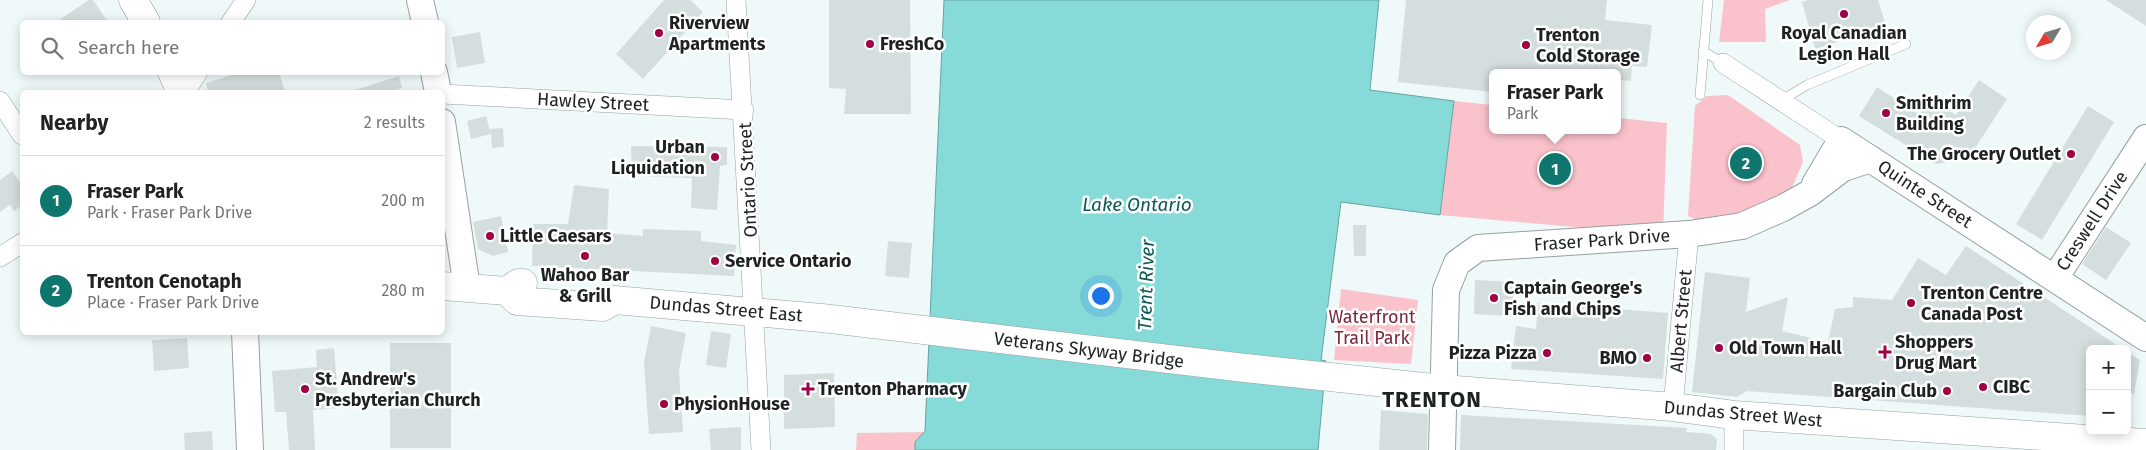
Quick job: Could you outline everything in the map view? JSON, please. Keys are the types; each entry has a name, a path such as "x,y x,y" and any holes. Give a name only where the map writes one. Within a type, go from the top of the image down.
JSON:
{"main road":[{"path":"134,0 145,20"},
{"path":"173,75 179,90"},
{"name":"Dundas Street East","path":"455,287 507,291 518,283 605,290 614,300 755,311 837,320"},
{"name":"Veterans Skyway Bridge","path":"837,320 1341,378"},
{"name":"Dundas Street West","path":"1341,378 1734,415 2146,443"}],"street":[{"path":"232,20 246,0"},
{"path":"420,0 425,20"},
{"name":"Ontario Street","path":"736,0 744,110 762,450"},
{"name":"Quinte Street","path":"1723,63 2146,338"},
{"path":"186,90 196,75"},
{"path":"435,75 438,90"},
{"name":"Hawley Street","path":"445,94 744,110"},
{"path":"0,102 20,132"},
{"name":"Creswell Drive","path":"2055,278 2146,138"},
{"path":"1810,193 1841,140"},
{"name":"Fraser Park Drive","path":"1442,450 1446,290 1457,263 1478,248 1689,234 1742,226 1777,211 1810,193 1843,168 1871,159"},
{"path":"445,160 455,287"},
{"name":"Albert Street","path":"1674,408 1689,234"},
{"path":"0,258 20,244"},
{"path":"245,335 250,450"},
{"path":"1734,415 1737,448"}],"lane":[{"path":"1700,95 1708,0"},
{"path":"1782,100 1807,86 1906,44"},
{"name":"Quinte Street","path":"1703,51 1723,63"}],"green space":[{"path":"1724,0 1790,0 1765,9 1766,42 1719,42"},
{"path":"1728,95 1800,145 1803,162 1791,190 1740,213 1712,220 1699,220 1688,216 1695,106 1707,96"},
{"path":"1454,101 1489,105 1489,134 1621,134 1621,118 1667,123 1663,235 1440,215"},
{"name":"Waterfront Trail Park","path":"1341,289 1418,300 1411,364 1334,360"},
{"path":"925,432 915,442 915,450 856,450 857,433"}],"water":[{"name":"Lake Ontario","path":"944,0 1379,0 1370,90 1454,101 1440,215 1341,202 1321,360 1326,361 1318,450 915,450 915,442 925,431"}],"building":[{"path":"89,0 93,0 107,20 59,20"},
{"name":"Riverview Apartments","path":"664,0 690,0 703,12 643,79 616,54"},
{"name":"FreshCo","path":"829,0 910,0 911,114 844,114 846,89 829,88"},
{"name":"Trenton Cold Storage","path":"1406,0 1607,0 1605,20 1652,25 1647,67 1632,66 1631,81 1621,80 1621,69 1489,69 1489,92 1398,82"},
{"name":"Royal Canadian Legion Hall","path":"1808,0 1878,0 1886,26 1815,49 1802,2"},
{"path":"2106,0 2146,0 2146,26"},
{"path":"480,32 485,63 457,68 452,37"},
{"path":"231,75 280,75 284,90 208,90 206,83"},
{"path":"399,76 402,88 396,90 355,90"},
{"path":"1979,80 2007,99 1968,159 1936,164 1859,116 1877,87 1918,114 1929,98 1956,115"},
{"path":"2088,106 2114,122 2042,240 2016,224"},
{"path":"486,116 491,134 471,139 467,121"},
{"path":"503,128 504,147 492,148 490,129"},
{"path":"631,146 727,147 727,165 720,166 717,210 691,208 692,178 632,176"},
{"path":"12,171 20,182 20,206 14,211 10,205 0,212 0,180"},
{"path":"574,185 609,189 607,233 643,236 643,229 701,231 701,241 736,245 734,276 532,266 533,224 568,224"},
{"name":"Little Caesars","path":"501,216 508,252 493,256 478,249 473,222"},
{"path":"1353,225 1366,225 1366,256 1354,256"},
{"path":"2106,227 2131,243 2106,280 2082,264"},
{"path":"888,241 912,243 909,278 885,276"},
{"path":"1966,246 2117,345 2086,345 2086,416 1747,391 1737,397 1692,392 1705,272 1750,278 1746,312 1788,297 1782,331 1828,342 1835,309 1853,307 1853,297 1892,300 1918,258 1946,275"},
{"name":"Captain George's Fish and Chips","path":"1475,280 1514,282 1512,316 1474,314"},
{"path":"1538,303 1668,313 1663,379 1511,369 1516,326 1536,329"},
{"path":"651,326 686,333 679,371 683,432 649,434 644,363"},
{"path":"711,331 731,334 726,368 706,365"},
{"path":"187,338 189,368 154,371 152,340"},
{"path":"390,343 451,343 451,448 390,448"},
{"name":"St. Andrew's Presbyterian Church","path":"334,348 339,408 313,410 315,450 289,450 286,412 275,412 272,371 317,367 316,350"},
{"path":"2131,354 2140,360 2134,394 2131,394"},
{"path":"834,373 835,427 784,429 784,375"},
{"path":"1381,410 1428,414 1427,450 1379,450"},
{"path":"1461,415 1687,428 1686,432 1711,434 1717,439 1716,450 1460,450"},
{"path":"741,427 741,450 711,450 709,429"},
{"path":"212,431 213,450 185,450 184,433"}],"place":[{"name":"Royal Canadian Legion Hall","path":"1844,14"},
{"name":"Riverview Apartments","path":"659,33"},
{"name":"FreshCo","path":"870,44"},
{"name":"Trenton Cold Storage","path":"1526,45"},
{"name":"Smithrim Building","path":"1886,113"},
{"name":"The Grocery Outlet","path":"2071,154"},
{"name":"Urban Liquidation","path":"715,157"},
{"name":"Trenton Cenotaph","path":"1746,163"},
{"name":"Fraser Park","path":"1555,169"},
{"name":"Little Caesars","path":"490,236"},
{"name":"Wahoo Bar & Grill","path":"585,256"},
{"name":"Service Ontario","path":"715,261"},
{"name":"Captain George's Fish and Chips","path":"1494,298"},
{"name":"Trenton Centre Canada Post","path":"1911,303"},
{"name":"Old Town Hall","path":"1719,348"},
{"name":"Shoppers Drug Mart","path":"1885,352"},
{"name":"Pizza Pizza","path":"1547,353"},
{"name":"BMO","path":"1647,358"},
{"name":"CIBC","path":"1983,387"},
{"name":"St. Andrew's Presbyterian Church","path":"305,389"},
{"name":"Trenton Pharmacy","path":"808,389"},
{"name":"Bargain Club","path":"1947,391"},
{"name":"PhysionHouse","path":"664,404"}],"district":[{"name":"TRENTON","path":"1432,399"}],"water label":[{"name":"Trent River","path":"1146,285"}]}
